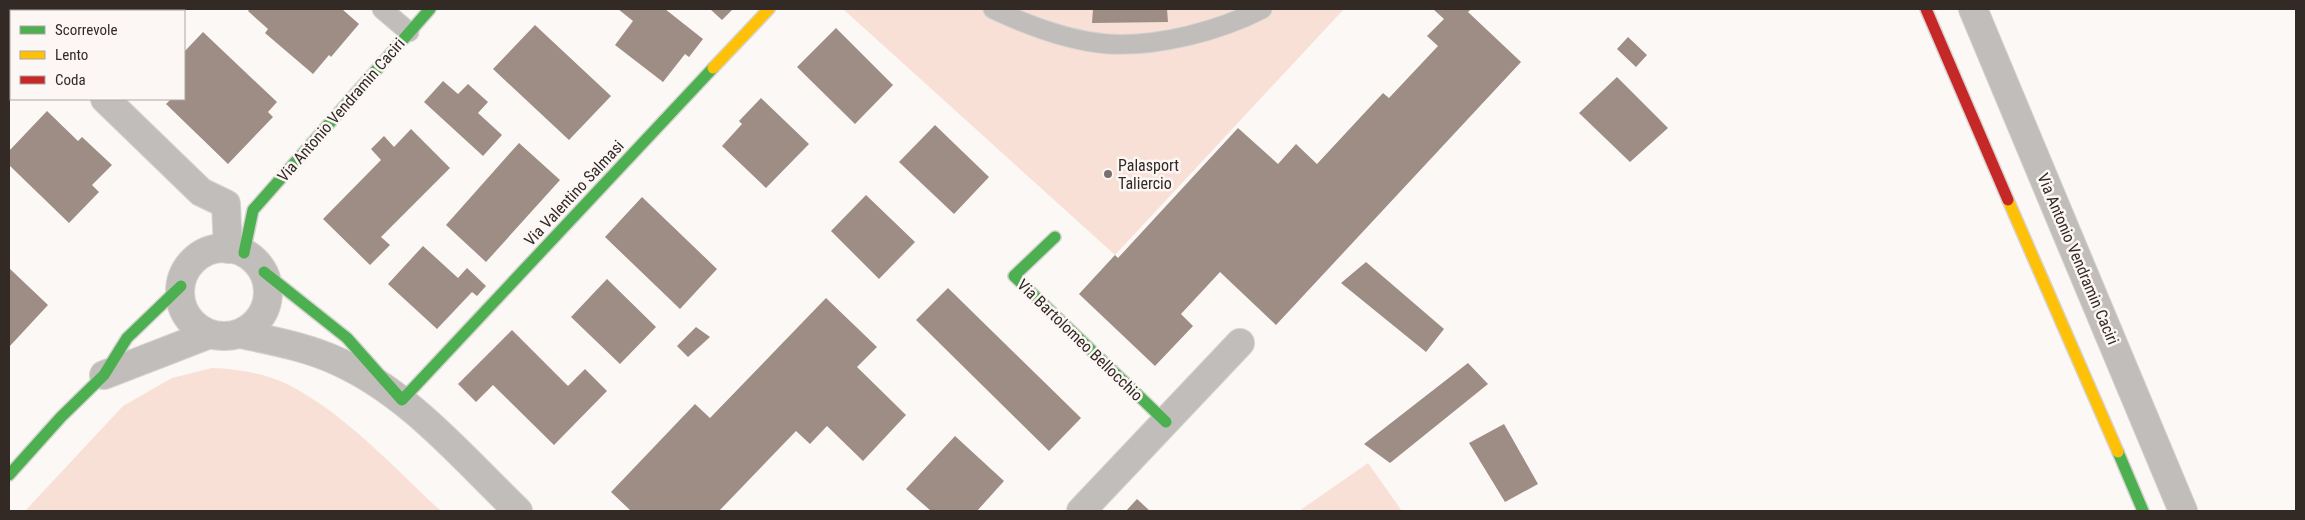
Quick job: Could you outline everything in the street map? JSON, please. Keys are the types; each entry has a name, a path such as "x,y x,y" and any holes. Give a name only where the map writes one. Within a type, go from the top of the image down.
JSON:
{"street":[{"name":"Via Antonio Vendramin Caciri","path":"227,251 253,210 430,9"},
{"name":"Via Valentino Salmasi","path":"402,400 769,9"},
{"path":"1926,9 2142,511"},
{"name":"Via Antonio Vendramin Caciri","path":"1973,9 2183,511"},
{"path":"106,100 201,192 226,204 253,210"},
{"path":"201,192 210,223 227,251"},
{"path":"226,204 227,251"},
{"name":"Via Bartolomeo Bellocchio","path":"1055,237 1014,276 1166,422"},
{"path":"402,400 337,360 294,346 241,334 222,336 210,334 199,328 188,317 181,302 181,286 188,266 195,259 227,251 256,260 264,272 347,338 402,400 518,511"},
{"path":"241,334 254,325 266,304 268,291 264,272"},
{"path":"9,475 60,417 104,374 127,338 181,286"},
{"path":"104,374 210,334"},
{"path":"1081,511 1240,343"}],"lane":[{"path":"382,9 409,32"},
{"path":"993,9 1025,24 1108,44 1157,41 1196,33 1236,22 1262,9"}],"shaded area":[{"name":"Palasport Taliercio","path":"843,9 1344,9 1115,255"},
{"path":"212,368 260,374 287,384 309,396 368,442 441,511 25,511 123,406 172,378"},
{"path":"1368,463 1402,511 1299,511"}],"building":[{"path":"250,9 342,9 359,24 331,57 329,55 313,74 265,33 268,29 248,11"},
{"path":"618,9 665,9 703,39 689,57 685,54 663,82 615,45 633,21"},
{"path":"710,9 733,9 722,20"},
{"path":"1093,9 1167,9 1168,22 1092,23"},
{"path":"1433,9 1471,9 1468,12 1521,62 1276,325 1220,272 1181,314 1193,326 1155,366 1079,294 1115,255 1118,258 1238,128 1278,164 1296,144 1317,164 1383,93 1389,98 1438,46 1427,36 1444,19"},
{"path":"535,25 611,96 569,140 493,69"},
{"path":"836,28 893,85 855,124 797,67"},
{"path":"203,32 277,102 268,112 273,117 228,164 166,104 170,100 185,100 185,51"},
{"path":"1628,37 1647,55 1636,67 1617,49"},
{"path":"1617,77 1668,128 1630,162 1579,113"},
{"path":"443,81 458,94 468,84 488,102 478,113 502,135 483,156 424,102"},
{"path":"761,98 809,144 766,188 722,146 742,124 739,121"},
{"path":"47,111 78,141 82,137 112,165 92,185 99,192 69,223 9,165 9,151"},
{"path":"935,125 989,177 954,214 899,162"},
{"path":"411,129 450,168 381,237 390,245 370,265 323,219 381,160 371,149 384,136 394,147"},
{"path":"519,143 560,180 486,262 446,225"},
{"path":"866,195 915,242 879,279 831,231"},
{"path":"642,197 717,269 680,309 605,237"},
{"path":"423,246 458,278 467,268 486,286 477,296 472,292 437,329 388,284"},
{"path":"1366,262 1444,329 1426,352 1341,283"},
{"path":"9,268 48,305 9,347"},
{"path":"607,279 656,327 620,364 571,317"},
{"path":"948,288 1081,418 1049,451 916,320"},
{"path":"826,298 877,347 857,367 906,415 863,461 827,426 810,444 796,431 719,511 631,511 611,492 695,404 710,418"},
{"path":"696,327 710,337 688,357 677,346"},
{"path":"512,330 568,386 585,369 607,391 554,445 493,385 476,402 458,384"},
{"path":"1468,363 1488,384 1390,463 1364,444"},
{"path":"1504,424 1538,484 1505,502 1469,443"},
{"path":"955,436 1004,481 977,511 931,511 906,489"},
{"path":"1137,499 1150,511 1126,511"}],"traffic: fast":[{"path":"244,253 253,210 430,9"},
{"path":"264,272 347,338 402,400 713,68"},
{"path":"1055,237 1014,276 1166,422"},
{"path":"9,475 61,417 104,375 127,338 181,286"},
{"path":"2118,452 2143,511"}],"traffic: slow":[{"path":"713,68 769,9"},
{"path":"2008,200 2118,452"}],"traffic: jam":[{"path":"1926,9 2008,200"}],"place":[{"name":"Palasport Taliercio","path":"1108,174"}]}
